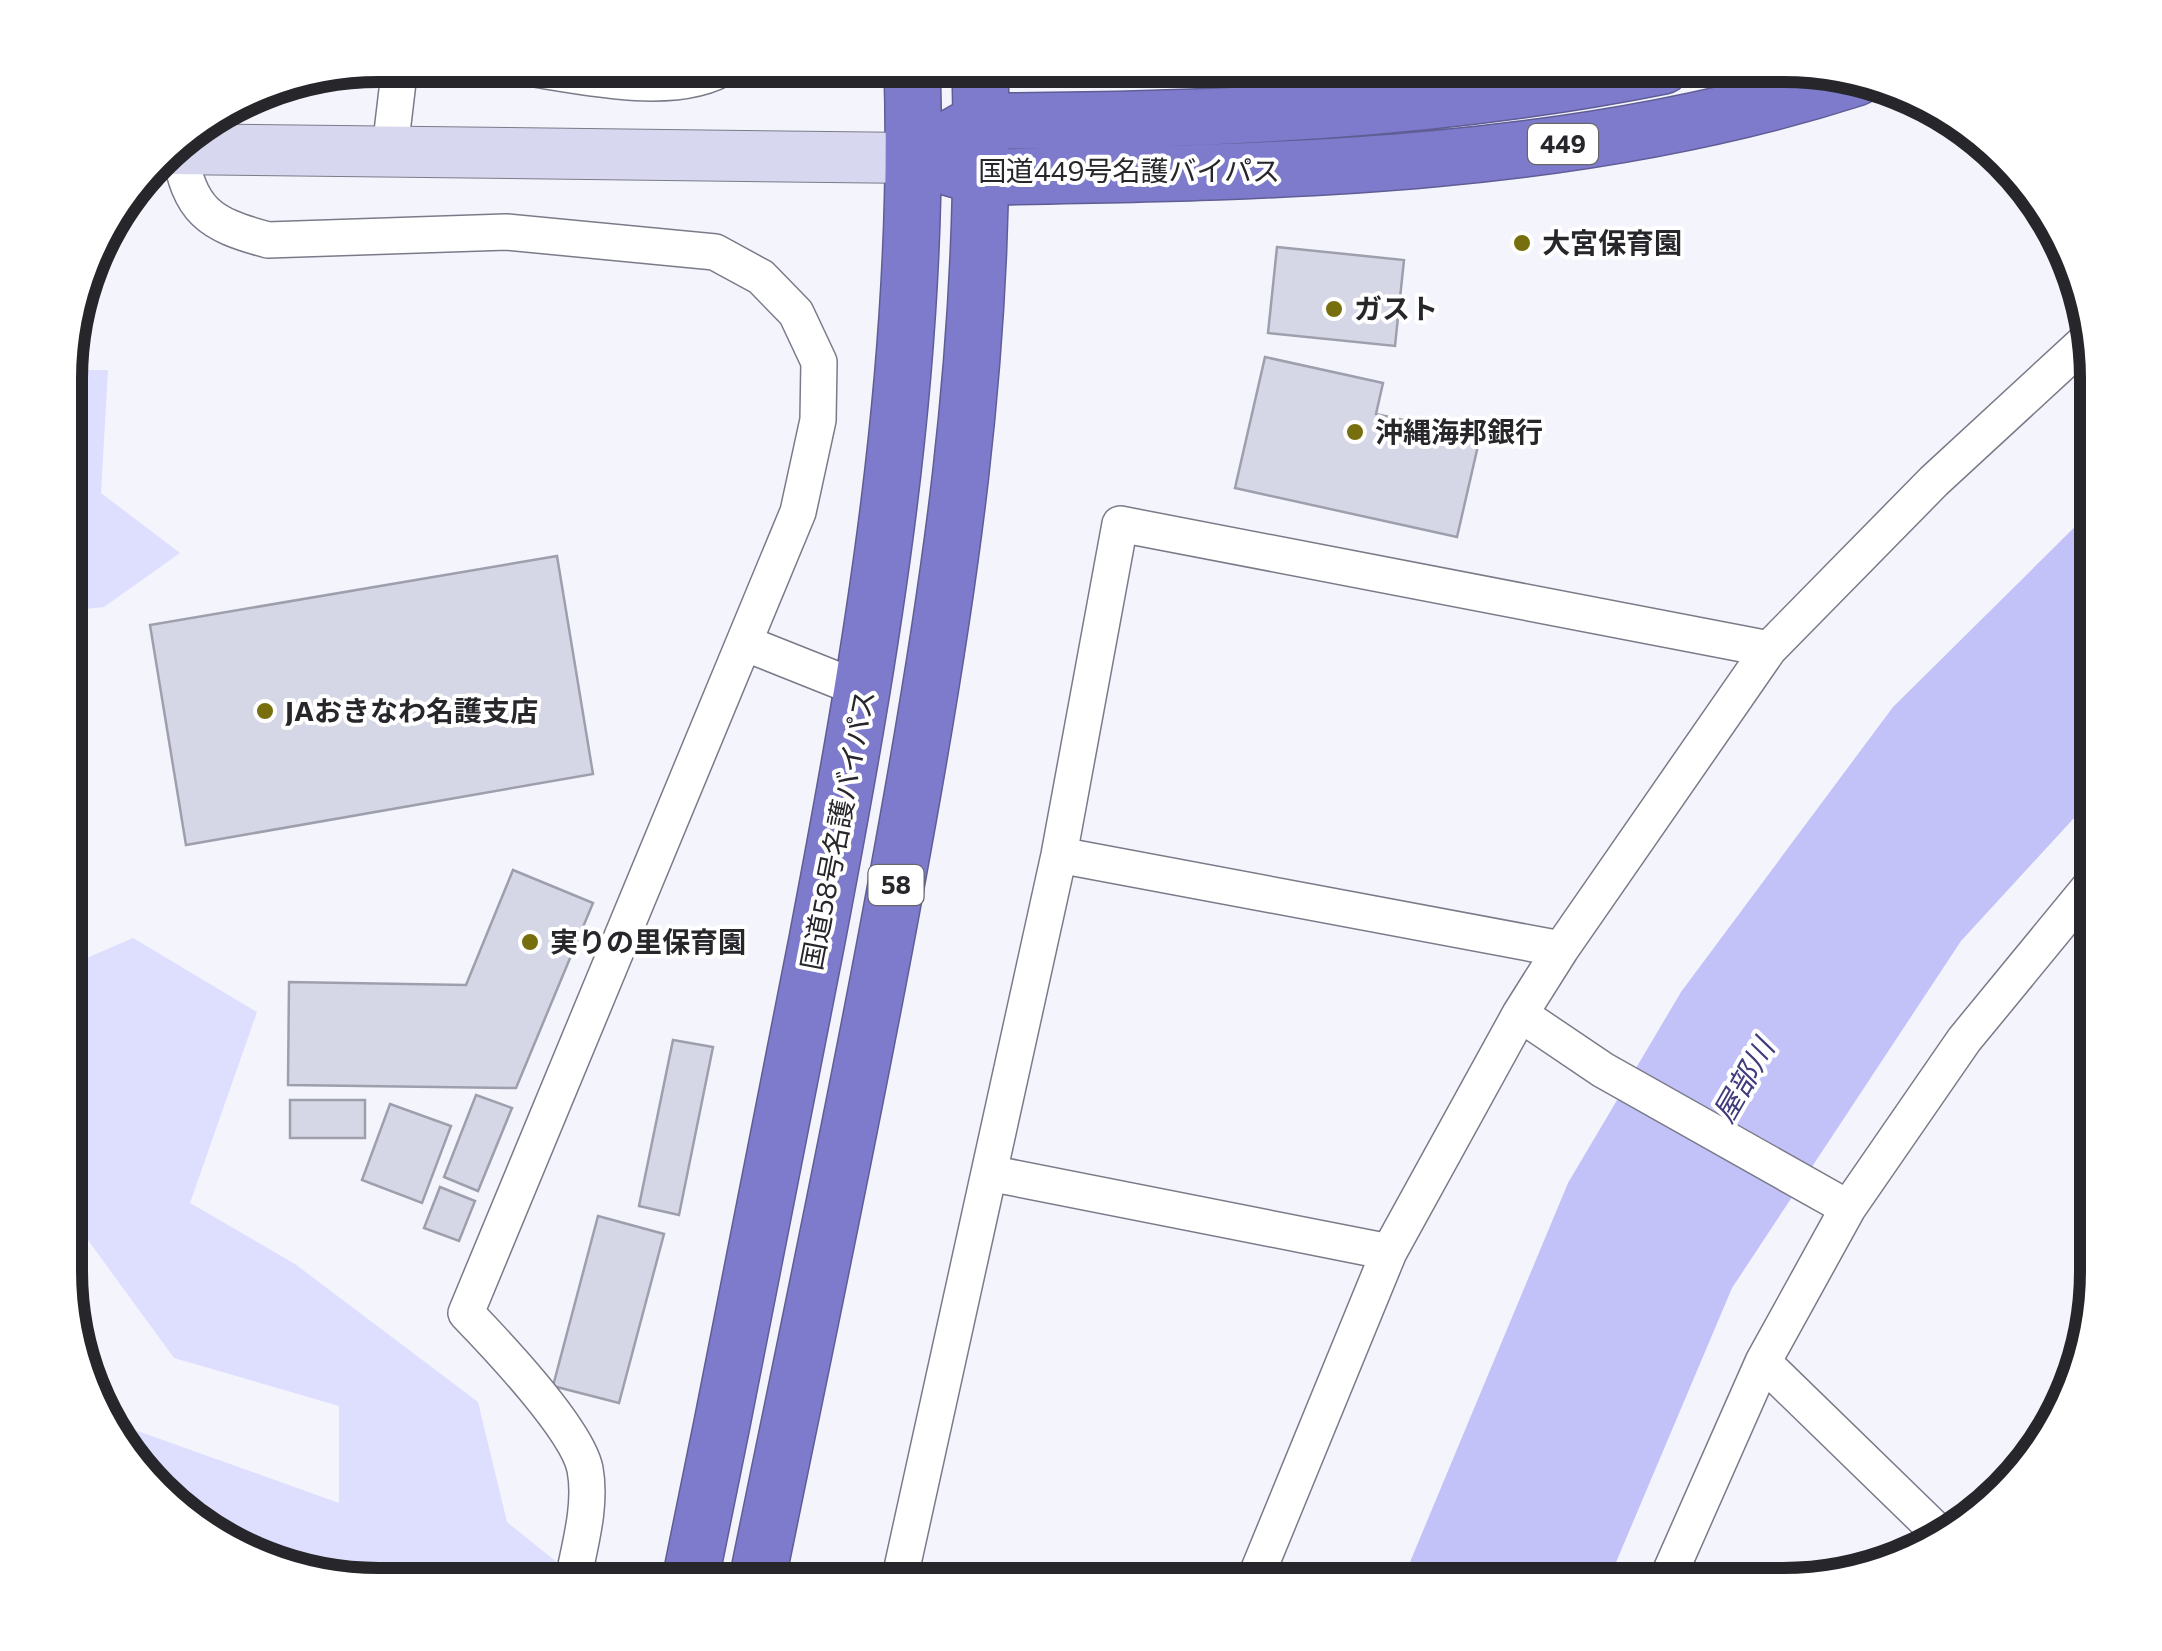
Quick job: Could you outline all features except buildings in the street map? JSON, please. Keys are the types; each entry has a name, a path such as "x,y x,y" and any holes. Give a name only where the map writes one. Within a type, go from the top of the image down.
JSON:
{"highway":[{"name":"国道58号名護バイパス","path":"694,1568 865,690 898,438 915,158 913,82"},
{"name":"58","path":"760,1568 875,1002 938,656 970,416 982,177 981,82"},
{"path":"1335,83 1417,102"},
{"name":"国道449号名護バイパス","path":"915,158 982,121 1278,114 1568,83"},
{"name":"国道449号名護バイパス","path":"915,158 982,177 1264,172 1476,155 1614,136 1739,112 1827,86"}],"street":[{"path":"390,149 398,82"},
{"path":"193,149 915,158"},
{"path":"178,162 200,211 235,231 268,240 506,232 716,252 761,277 796,313 819,362 818,420 798,512 747,644 466,1313 510,1359 585,1466 587,1504 575,1568"},
{"path":"1259,1568 1389,1252 1520,1014 1561,949 1769,649 1934,482 2078,349"},
{"path":"902,1568 1060,855 1120,524 1769,649"},
{"path":"747,644 865,690"},
{"path":"1060,855 1561,949"},
{"path":"1672,1568 1835,1202 1964,1040 2079,907"},
{"path":"1520,1014 1603,1070 1835,1202"},
{"path":"988,1173 1389,1252"},
{"path":"1762,1362 1933,1528"}],"shaded area":[{"path":"83,370 108,370 101,493 180,553 104,607 82,609"},
{"path":"133,938 257,1012 190,1203 295,1264 478,1402 507,1522 564,1568 360,1568 303,1558 231,1529 184,1495 144,1452 128,1428 339,1503 339,1406 174,1358 83,1233 83,960"}],"water":[{"name":"屋部川","path":"2080,522 2080,812 1961,941 1732,1288 1614,1568 1408,1568 1568,1183 1681,992 1893,707"}],"place":[{"name":"大宮保育園","path":"1522,243"},
{"name":"ガスト","path":"1334,309"},
{"name":"沖縄海邦銀行","path":"1355,432"},
{"name":"JAおきなわ名護支店","path":"265,711"},
{"name":"実りの里保育園","path":"530,942"}]}
